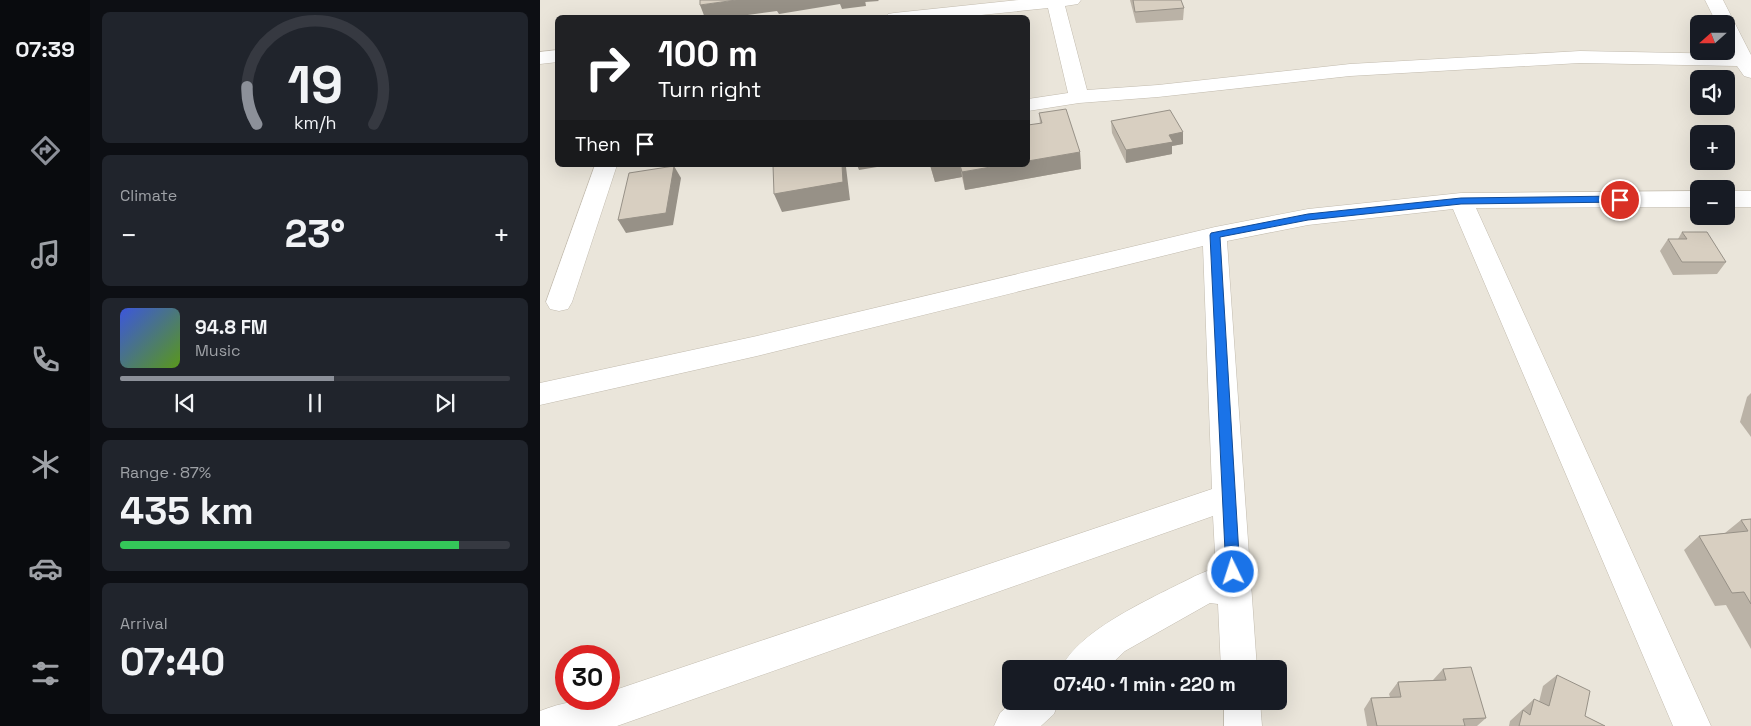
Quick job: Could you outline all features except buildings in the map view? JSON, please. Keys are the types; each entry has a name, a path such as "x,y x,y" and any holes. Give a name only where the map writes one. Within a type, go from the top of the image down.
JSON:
{"street":[{"path":"898,0 900,15"},
{"path":"1030,105 1079,97 1158,91 1378,68 1580,57 1747,66 1714,0"},
{"path":"920,15 1063,1 1079,97"},
{"path":"540,58 555,56"},
{"path":"559,302 605,167"},
{"path":"540,394 757,346 1215,235 1308,217 1461,201 1690,199"},
{"path":"1735,199 1751,199"},
{"path":"1461,201 1692,726"},
{"path":"1215,235 1228,497 1239,660"},
{"path":"549,726 614,708 1228,497"},
{"path":"1089,660 1114,638 1207,586 1234,590"},
{"path":"1013,726 1031,710"},
{"path":"1242,710 1243,726"}],"shaded area":[{"path":"540,0 1751,0 1751,726 540,726"}],"route":[{"path":"1233,572 1215,235 1308,217 1461,201 1620,200"}]}
